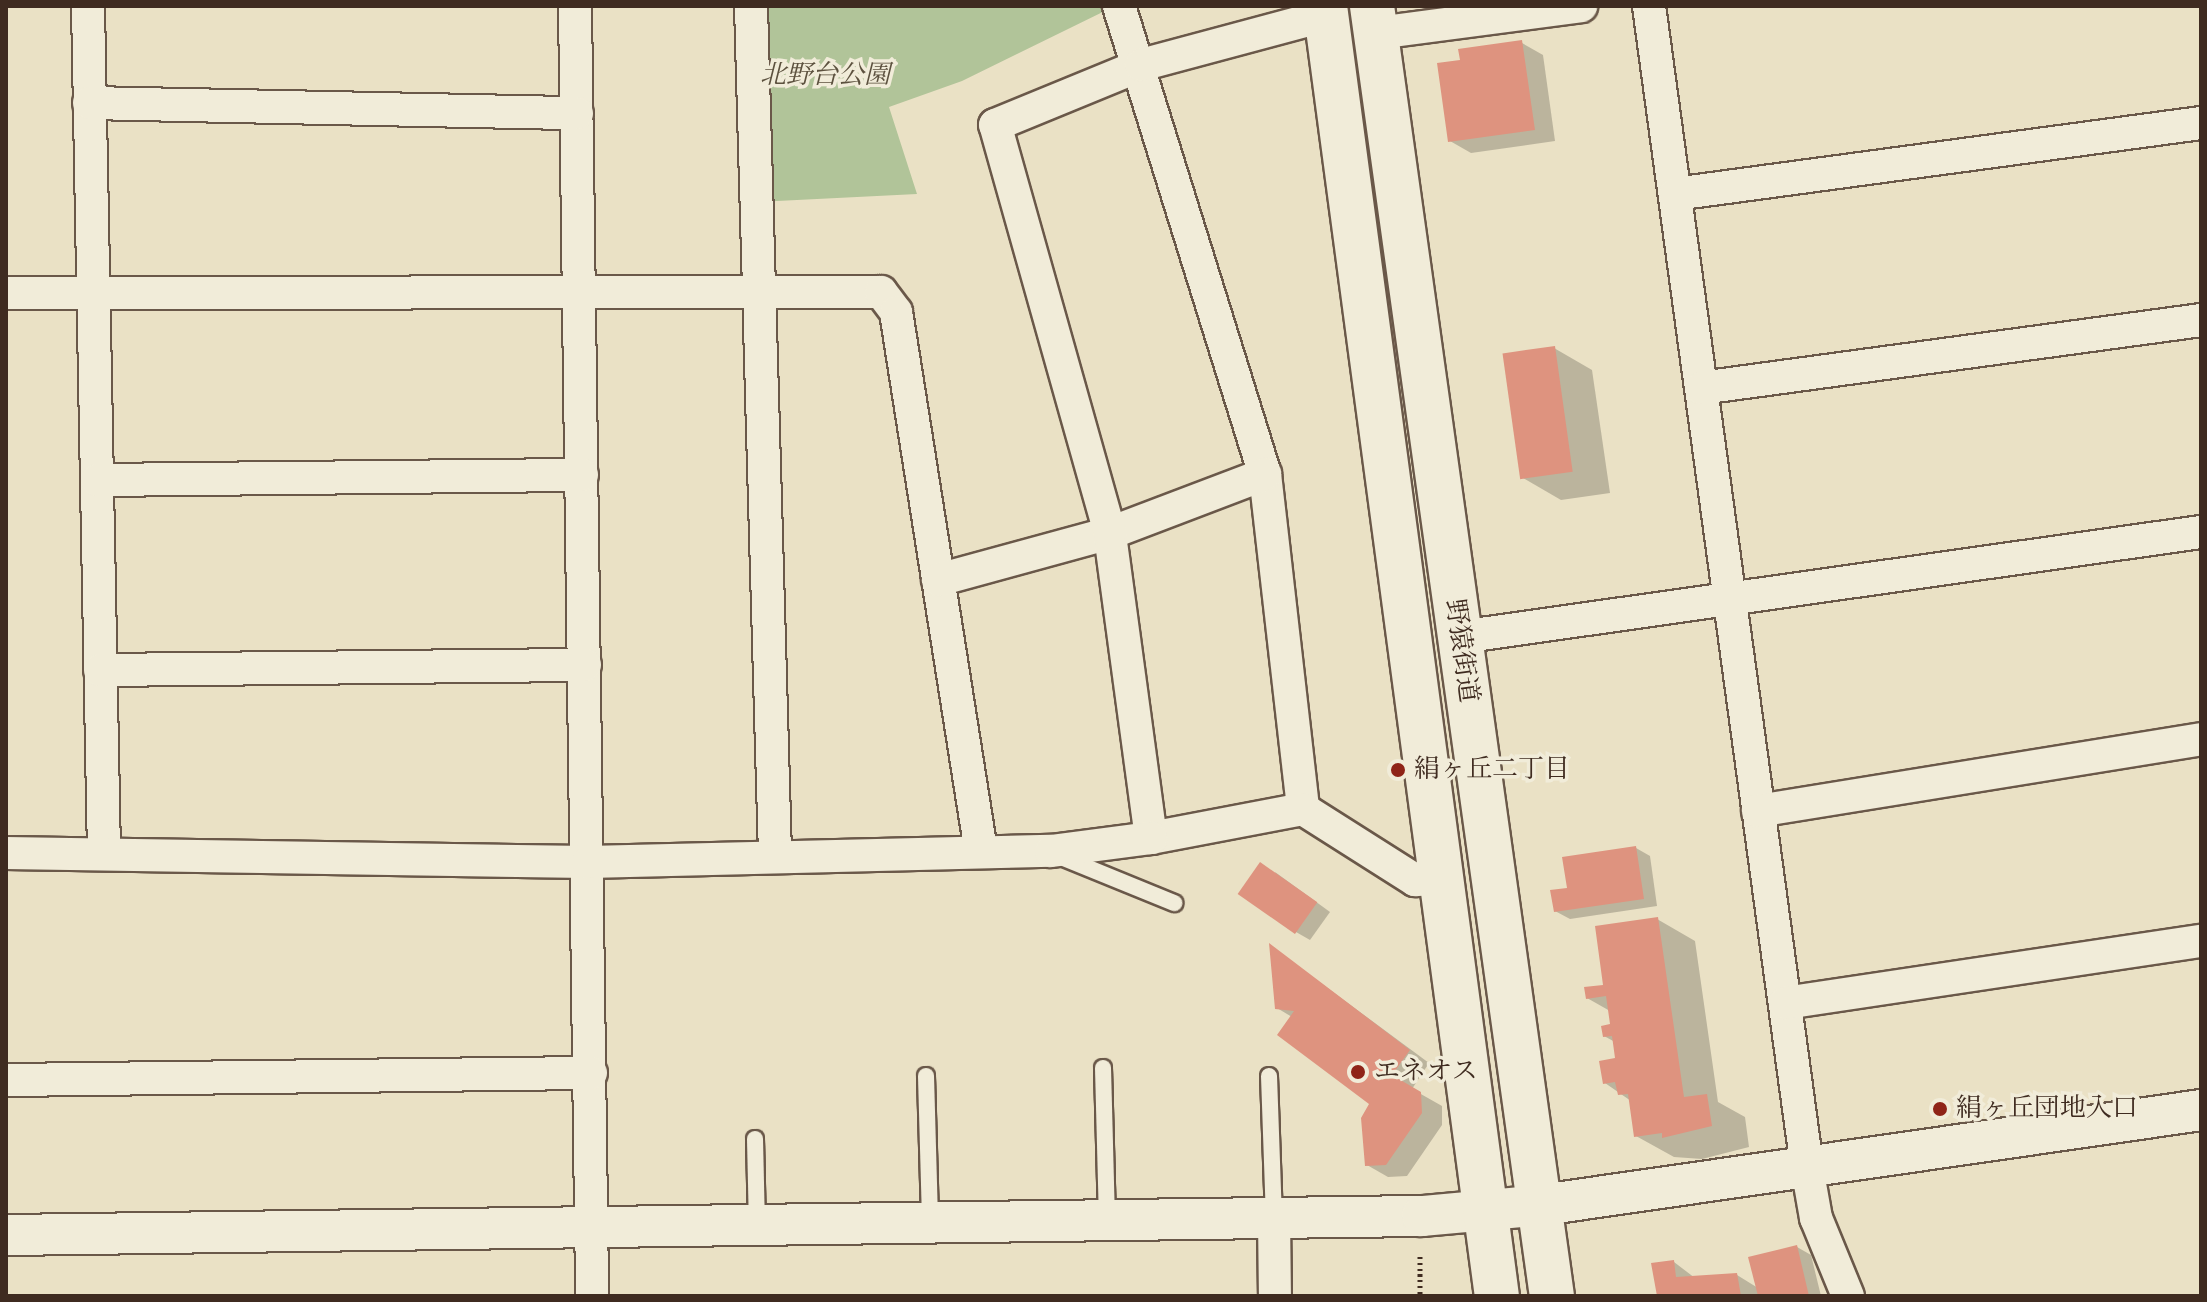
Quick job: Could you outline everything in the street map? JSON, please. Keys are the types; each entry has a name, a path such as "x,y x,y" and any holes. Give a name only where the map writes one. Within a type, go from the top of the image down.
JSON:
{"main road":[{"name":"野猿街道","path":"1326,10 1445,879 1497,1296"},
{"name":"野猿街道","path":"1375,19 1542,1205 1552,1296"}],"street":[{"path":"88,6 104,854"},
{"path":"575,6 594,1228 592,1296"},
{"path":"751,6 775,854"},
{"path":"1119,6 1141,65 1265,474 1303,809"},
{"path":"1375,19 1581,6"},
{"path":"1649,6 1807,1167 1816,1218 1848,1296"},
{"path":"1151,838 1110,533 995,125 1141,65 1326,10"},
{"path":"89,103 577,113"},
{"path":"1675,194 2201,123"},
{"path":"6,293 881,292 896,312 981,851"},
{"path":"1701,388 2201,320"},
{"path":"938,580 1110,533 1265,474"},
{"path":"97,480 582,475"},
{"path":"1460,637 1730,602 2201,532"},
{"path":"100,670 585,665"},
{"path":"1758,811 2201,739"},
{"path":"6,853 588,862 775,854 1051,851 1151,838 1303,809 1415,880 1445,879"},
{"path":"1785,1003 2201,941"},
{"path":"6,1080 591,1073"},
{"path":"6,1235 1274,1218 1488,1211 2201,1110"},
{"path":"1274,1218 1275,1296"}],"lane":[{"path":"1051,851 1061,861 1174,903"},
{"path":"1103,1068 1107,1220"},
{"path":"926,1076 931,1223"},
{"path":"1269,1076 1274,1218"},
{"path":"755,1139 757,1225"}],"path":[{"path":"1420,1256 1420,1296"}],"green space":[{"name":"北野台公園","path":"751,6 1115,6 962,81 889,107 917,194 759,202"}],"building":[{"path":"1522,40 1535,130 1448,142 1437,63 1460,60 1458,49"},
{"path":"1555,346 1573,472 1520,479 1503,353"},
{"path":"1636,846 1644,899 1554,912 1550,890 1567,888 1562,857"},
{"path":"1260,862 1317,902 1295,934 1238,894"},
{"path":"1658,917 1684,1097 1707,1094 1712,1126 1662,1138 1662,1133 1634,1137 1628,1094 1618,1095 1615,1082 1603,1084 1599,1061 1615,1058 1612,1036 1603,1037 1601,1026 1610,1024 1606,996 1586,999 1584,987 1603,985 1595,926"},
{"path":"1269,943 1410,1050 1392,1075 1421,1092 1422,1113 1386,1165 1365,1166 1361,1118 1369,1104 1277,1035 1294,1011 1275,1009"},
{"path":"1797,1245 1809,1296 1758,1296 1748,1257"},
{"path":"1674,1260 1676,1277 1737,1273 1741,1296 1657,1296 1651,1263"}],"place":[{"name":"絹ヶ丘二丁目","path":"1398,770"},
{"name":"エネオス","path":"1358,1072"},
{"name":"絹ヶ丘団地入口","path":"1940,1109"}]}
